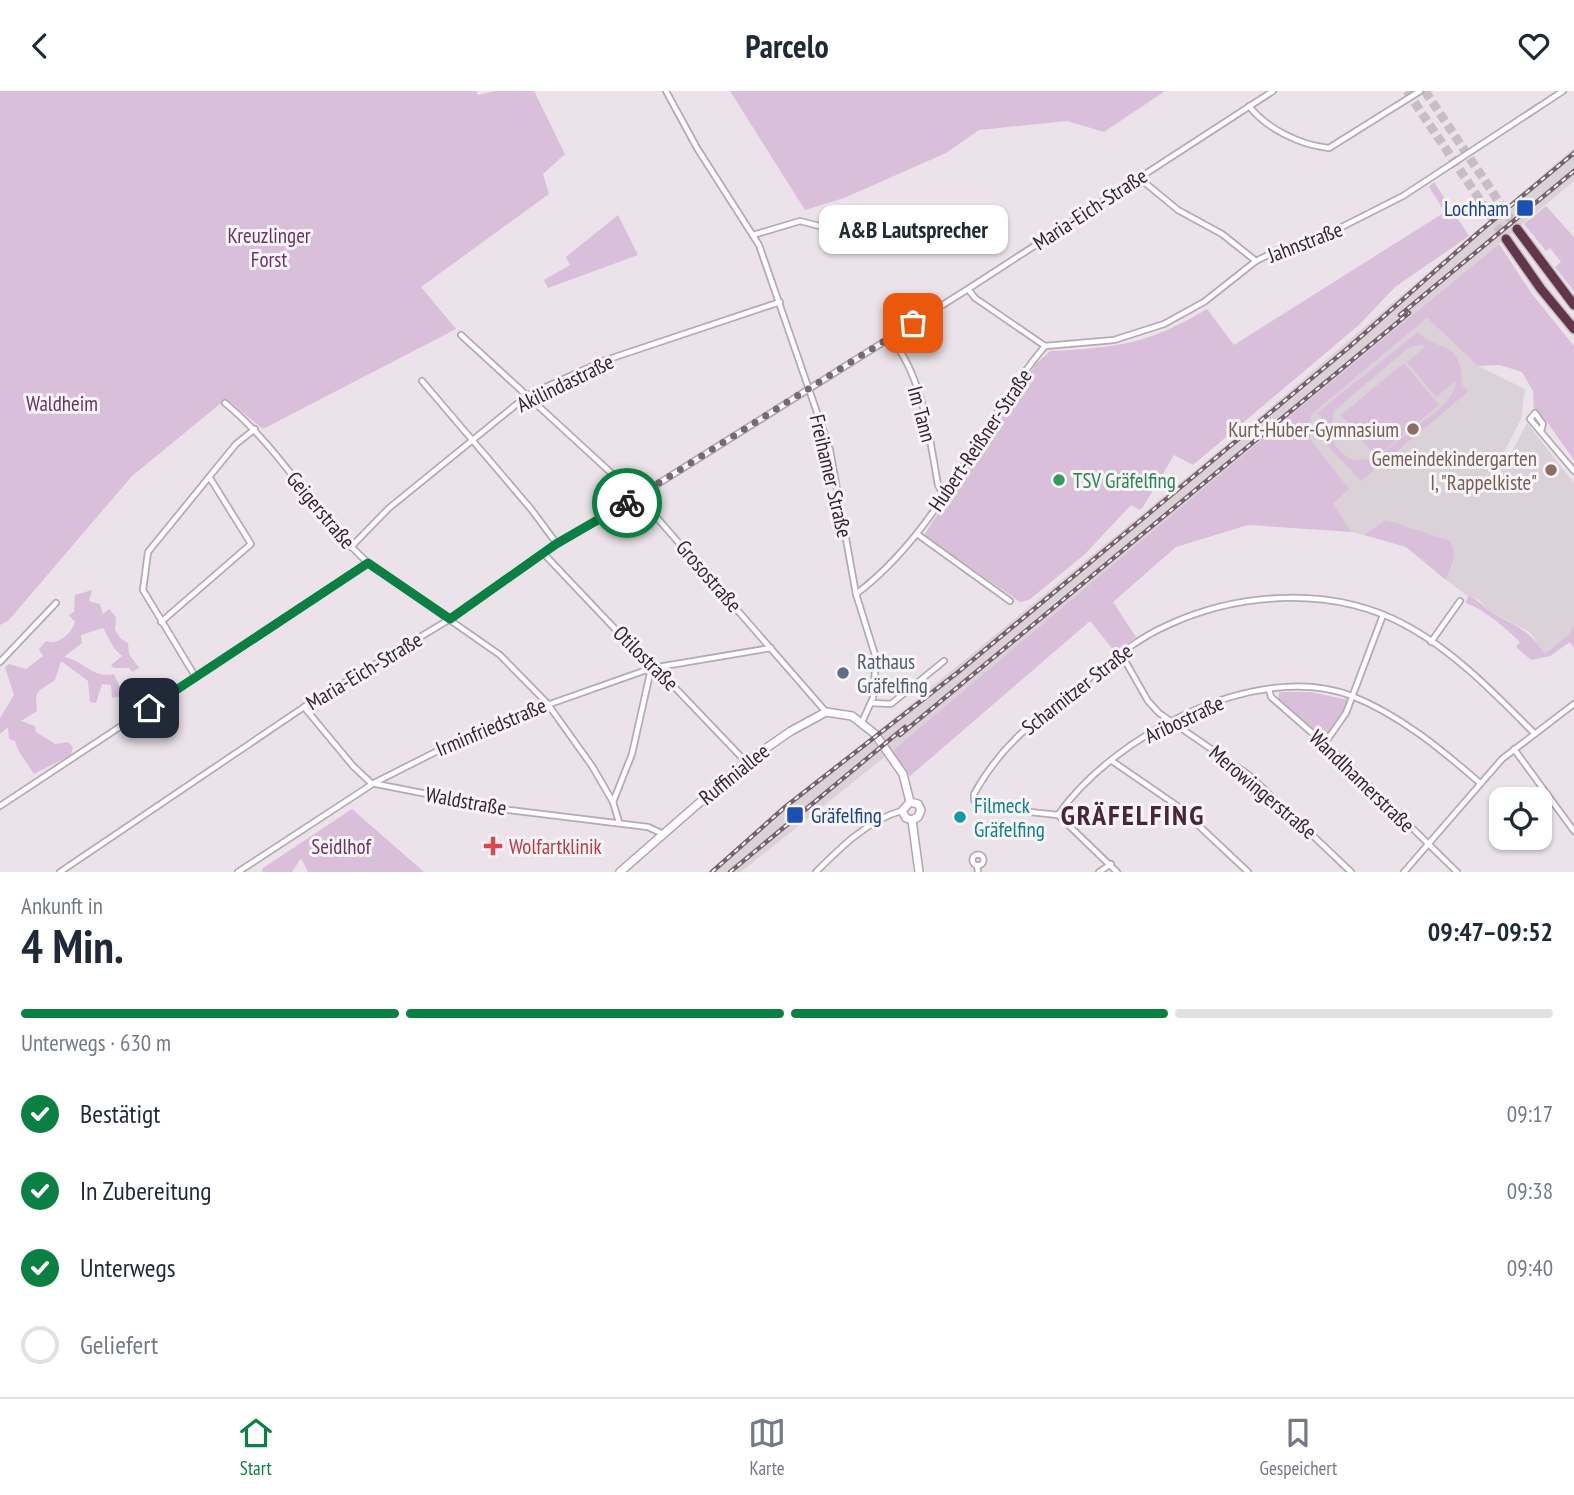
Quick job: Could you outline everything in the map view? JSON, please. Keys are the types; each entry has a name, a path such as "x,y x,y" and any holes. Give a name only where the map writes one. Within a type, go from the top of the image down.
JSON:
{"highway":[{"path":"1517,229 1574,306"},
{"path":"1506,239 1541,289 1574,329"}],"street":[{"name":"Freihamer Straße","path":"666,91 697,148 753,235 780,302 830,450 856,594 876,658 871,703 862,722"},
{"name":"Maria-Eich-Straße","path":"60,872 304,707 450,619 545,555 556,544 637,497 968,289 1273,91"},
{"path":"1249,106 1259,119 1289,136 1315,147 1329,148 1420,91"},
{"name":"Jahnstraße","path":"1045,347 1114,340 1164,324 1195,308 1256,261 1280,249 1322,237 1403,196 1563,91"},
{"path":"1138,177 1178,210 1222,234 1256,261"},
{"path":"753,235 800,222 846,233 872,228 885,222"},
{"path":"968,289 975,298 1045,347"},
{"name":"Akilindastraße","path":"351,547 389,508 528,395 606,360 780,302"},
{"name":"Grosostraße","path":"461,335 637,497 826,712"},
{"name":"Im Tann","path":"891,337 903,353 917,387 938,485 943,494"},
{"name":"Hubert-Reißner-Straße","path":"856,594 880,576 917,534 1045,347"},
{"path":"422,381 531,509 556,544"},
{"name":"Geigerstraße","path":"225,403 256,429 301,491 368,563 500,655 547,703 613,802 619,822"},
{"path":"195,676 143,590 148,552 236,444 256,429"},
{"path":"1541,431 1574,471"},
{"path":"161,622 251,544 210,478"},
{"name":"Hubert-Reißner-Straße","path":"917,534 1010,601"},
{"name":"Otilostraße","path":"545,555 746,762"},
{"path":"0,806 368,563"},
{"name":"Scharnitzer Straße","path":"1058,815 984,807 974,800 974,794 1008,743 1120,652 1167,625 1199,613 1278,598 1308,597 1343,601 1410,627 1470,671 1534,733"},
{"path":"1432,642 1460,601"},
{"path":"0,662 56,603"},
{"path":"1325,743 1346,713 1383,615"},
{"name":"Irminfriedstraße","path":"238,872 374,783 483,727 652,668 771,647"},
{"name":"Merowingerstraße","path":"1120,652 1148,701 1170,720 1249,775 1351,872"},
{"path":"871,703 894,703 944,661"},
{"path":"613,802 632,754 647,677 652,668"},
{"name":"Aribostraße","path":"1058,815 1073,793 1112,761 1170,720 1204,704 1269,689 1305,689 1352,696 1429,741 1480,783"},
{"name":"Wandlhamerstraße","path":"1269,689 1271,697 1325,743 1457,872"},
{"path":"1404,872 1480,783 1514,749 1574,704"},
{"path":"304,707 353,766 374,783"},
{"path":"826,712 841,712 862,722 887,750 903,774 910,802"},
{"name":"Ruffiniallee","path":"620,872 746,762 791,730 826,712"},
{"path":"1514,749 1574,831"},
{"path":"1112,761 1179,807 1248,872"},
{"name":"Waldstraße","path":"374,783 509,810 648,827 661,834"},
{"path":"816,872 840,849 883,817 902,811 910,802"},
{"path":"910,802 918,804 920,810 918,817 912,820"},
{"path":"902,811 904,816 912,820"},
{"path":"1058,815 1117,872"},
{"path":"912,820 919,872"},
{"path":"977,865 978,872"},
{"path":"1099,872 1111,865"}],"shaded area":[{"path":"1574,148 1574,181 892,751 741,872 707,872 1244,430"},
{"name":"Kurt-Huber-Gymnasium","path":"1427,318 1478,366 1525,389 1521,419 1492,476 1482,480 1495,483 1527,423 1574,483 1574,624 1569,634 1545,654 1530,632 1489,611 1479,600 1468,596 1446,580 1454,561 1386,520 1364,535 1352,532 1333,504 1348,490 1310,439 1311,415"}],"green space":[{"name":"Kreuzlinger Forst","path":"0,91 476,91 478,95 495,91 534,91 565,154 543,174 549,194 421,287 456,329 263,429 226,399 132,476 9,620 0,625"},
{"path":"730,91 1165,91 1104,132 1067,121 979,130 946,153 844,198 805,210"},
{"path":"1434,182 1469,236 1395,287 1360,324 1193,465 1174,455 1140,510 1131,505 1085,554 1029,600 1020,602 924,535 1035,365 1050,351 1132,342 1167,330 1207,309 1234,345 1445,212 1429,187"},
{"path":"1546,206 1574,237 1574,291 1555,267 1561,262 1550,248 1546,251 1524,224"},
{"path":"618,215 638,255 548,288 544,280 570,265 566,257"},
{"path":"1499,244 1532,294 1574,346 1574,460 1547,422 1534,410 1533,391 1522,372 1500,365 1478,366 1427,318 1311,415 1310,439 1349,489 1333,504 1352,532 1248,525 1176,547 1113,602 1136,637 1115,652 1090,621 910,776 892,751"},
{"path":"1418,332 1453,353 1461,370 1462,384 1468,392 1361,481 1328,446 1324,421 1317,413","holes":["1426,346 1407,362 1436,397 1456,381 1451,396 1433,414 1381,453 1359,460 1348,457 1330,435 1334,411 1408,348"]},
{"path":"1404,363 1439,405 1376,457 1341,415"},
{"path":"1386,520 1450,541 1454,556 1446,580 1406,547 1364,535"},
{"path":"92,590 89,601 100,604 103,614 109,609 116,617 115,630 121,639 128,643 129,654 139,668 132,672 129,668 114,668 111,665 122,656 114,648 103,628 81,635 82,643 64,657 94,672 114,674 124,696 112,698 111,685 102,684 96,703 90,702 88,681 61,661 55,680 37,694 37,711 21,721 35,726 36,732 55,744 68,742 73,747 71,755 34,774 15,741 9,739 8,727 0,734 0,718 14,695 5,667 9,664 26,669 43,656 39,649 46,641 55,642 68,634 75,622 69,615 74,612 75,595"},
{"path":"1468,596 1527,633 1545,654 1569,634 1574,624 1574,648 1570,642 1550,656 1531,660 1516,647 1520,642 1508,631 1488,615 1466,603"},
{"path":"1279,692 1311,692 1348,700 1341,717 1323,738 1278,700"},
{"name":"Seidlhof","path":"352,809 424,872 308,872 301,858 292,872 262,872 263,868"}],"tunnel":[{"path":"1407,91 1506,239"},
{"path":"1425,91 1517,229"}],"railway":[{"path":"712,872 785,807 957,673 1348,348 1479,232 1574,153"},
{"path":"1400,315 1574,171"},
{"path":"900,735 1409,313"},
{"path":"730,872 905,727"}],"way so far":[{"path":"627,503 913,323"}],"place":[{"name":"Lochham","path":"1525,208"},
{"name":"A&B Lautsprecher","path":"913,323"},
{"name":"Kurt-Huber-Gymnasium","path":"1413,429"},
{"name":"Gemeindekindergarten I, \"Rappelkiste\"","path":"1551,470"},
{"name":"TSV Gräfelfing","path":"1059,480"},
{"name":"Rathaus Gräfelfing","path":"843,673"},
{"name":"Gräfelfing","path":"795,815"},
{"name":"Filmeck Gräfelfing","path":"960,817"},
{"name":"Wolfartklinik","path":"493,846"}],"district":[{"name":"GRÄFELFING","path":"1133,814"}],"route":[{"path":"149,708 368,563 450,619 545,555 556,544 627,503"}],"park label":[{"name":"Waldheim","path":"62,403"}]}
